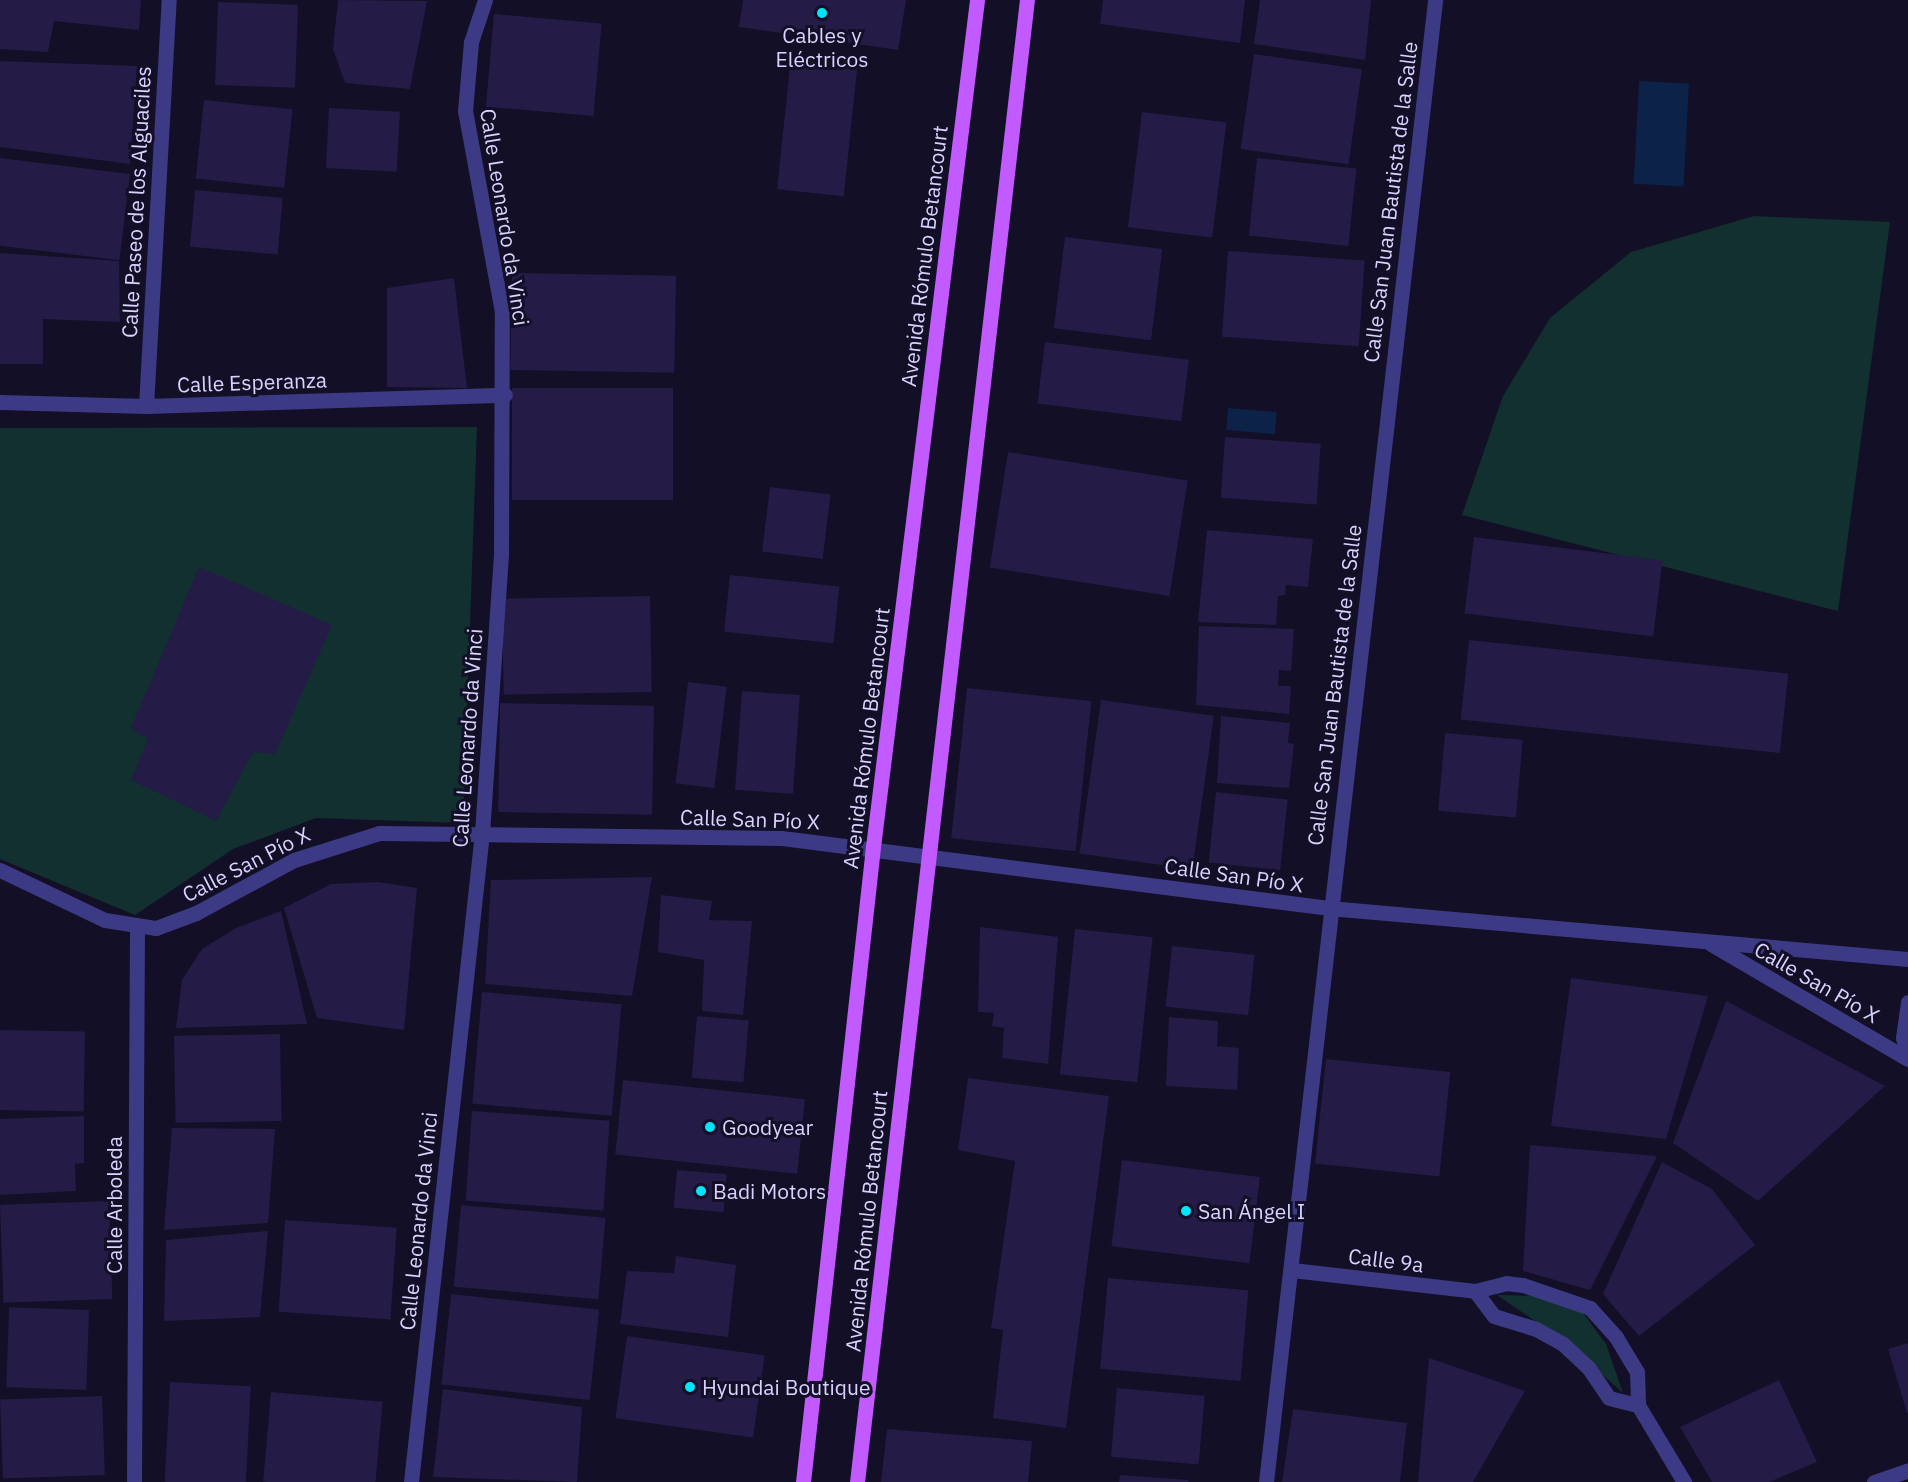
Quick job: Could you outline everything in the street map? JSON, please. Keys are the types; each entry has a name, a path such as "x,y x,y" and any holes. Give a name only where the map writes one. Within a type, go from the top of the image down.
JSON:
{"main road":[{"name":"Avenida Rómulo Betancourt","path":"803,1482 873,847 977,0"},
{"name":"Avenida Rómulo Betancourt","path":"857,1482 1027,0"}],"street":[{"name":"Calle Paseo de los Alguaciles","path":"146,406 169,0"},
{"name":"Calle Leonardo da Vinci","path":"411,1482 482,834 501,555 505,395 502,312 465,111 471,42 485,0"},
{"name":"Calle San Juan Bautista de la Salle","path":"1266,1482 1292,1270 1329,908 1435,0"},
{"name":"Calle Esperanza","path":"0,402 146,406 505,395"},
{"name":"Calle San Pío X","path":"0,870 105,920 137,928 171,925 328,846 379,833 782,838 928,854 1329,908 1908,959"},
{"name":"Calle Arboleda","path":"134,1482 137,928"},
{"name":"Calle San Pío X","path":"1706,941 1908,1057"},
{"path":"1908,1002 1903,1038 1908,1057"},
{"name":"Calle 9a","path":"1292,1270 1475,1291 1506,1283 1523,1285 1590,1308 1616,1337 1637,1372 1638,1405 1684,1482"},
{"path":"1475,1291 1494,1316 1563,1344 1588,1367 1609,1398 1638,1405"},
{"path":"1874,1482 1908,1470"}],"green space":[{"path":"1754,216 1890,222 1838,611 1462,515 1503,396 1550,318 1631,252"},
{"path":"477,427 463,823 316,818 233,849 135,915 0,859 0,428"},
{"path":"1497,1295 1543,1296 1578,1306 1606,1344 1623,1393 1567,1343"}],"water":[{"path":"1639,81 1689,84 1684,186 1634,184"},
{"path":"1228,408 1277,412 1275,434 1226,430"}],"building":[{"path":"0,0 141,0 139,30 54,21 48,52 0,49"},
{"path":"338,0 427,1 410,89 345,83 333,49"},
{"name":"Cables y Eléctricos","path":"743,0 906,0 898,50 739,27"},
{"path":"1103,0 1245,0 1240,43 1100,24"},
{"path":"1260,0 1371,0 1365,60 1254,44"},
{"path":"218,2 298,5 295,88 215,85"},
{"path":"494,14 602,23 593,116 486,107"},
{"path":"1254,54 1362,69 1349,164 1241,149"},
{"path":"791,57 858,64 844,196 777,189"},
{"path":"0,61 137,66 130,164 0,147"},
{"path":"204,100 293,109 284,188 196,179"},
{"path":"329,108 400,112 397,172 326,168"},
{"path":"1142,112 1226,122 1212,237 1128,227"},
{"path":"0,158 130,174 119,260 0,246"},
{"path":"1257,158 1356,168 1348,246 1249,236"},
{"path":"195,190 283,198 278,254 190,247"},
{"path":"1065,237 1162,249 1151,340 1054,328"},
{"path":"1228,251 1365,261 1359,346 1222,337"},
{"path":"0,253 119,261 120,322 43,319 43,364 0,364"},
{"path":"512,273 676,276 674,373 510,370"},
{"path":"454,278 467,388 387,387 387,288"},
{"path":"1045,342 1189,360 1181,421 1037,404"},
{"path":"512,388 673,388 673,500 512,500"},
{"path":"1225,437 1321,444 1317,505 1221,498"},
{"path":"1008,452 1188,480 1169,596 990,568"},
{"path":"770,487 831,494 823,559 762,552"},
{"path":"1207,530 1313,539 1308,587 1286,585 1285,595 1278,596 1276,625 1198,622"},
{"path":"1474,537 1663,560 1653,637 1465,613"},
{"path":"199,567 332,625 275,754 253,752 216,821 131,780 148,739 131,728"},
{"path":"730,575 839,586 833,643 724,632"},
{"path":"650,596 652,692 504,695 502,599"},
{"path":"1199,626 1294,629 1291,671 1279,670 1278,686 1291,686 1289,714 1196,705"},
{"path":"1469,640 1788,674 1780,753 1461,720"},
{"path":"688,682 727,687 714,788 676,783"},
{"path":"967,688 1091,701 1076,851 951,838"},
{"path":"742,691 800,695 793,794 735,790"},
{"path":"1101,700 1214,716 1192,869 1079,853"},
{"path":"500,703 654,706 652,815 498,812"},
{"path":"1221,716 1290,723 1288,743 1294,744 1289,788 1217,783"},
{"path":"1445,733 1523,740 1516,818 1438,811"},
{"path":"1216,792 1288,800 1280,870 1209,863"},
{"path":"652,877 632,996 485,984 491,880"},
{"path":"378,882 417,888 404,1030 317,1018 284,908 331,884"},
{"path":"661,895 712,901 709,920 752,921 743,1015 702,1011 704,960 658,952"},
{"path":"281,911 307,1024 176,1028 182,980 202,949 236,928"},
{"path":"980,927 1058,937 1048,1064 1002,1058 1004,1028 992,1026 994,1013 978,1012"},
{"path":"1075,929 1153,937 1137,1082 1060,1074"},
{"path":"1172,946 1255,955 1248,1015 1166,1007"},
{"path":"1571,978 1708,996 1666,1139 1551,1126"},
{"path":"482,992 621,1004 612,1116 472,1104"},
{"path":"1726,1001 1885,1086 1758,1201 1673,1143"},
{"path":"697,1016 749,1021 743,1082 692,1078"},
{"path":"1169,1017 1218,1021 1217,1046 1239,1048 1237,1090 1166,1086"},
{"path":"0,1030 85,1031 84,1111 0,1110"},
{"path":"280,1034 282,1121 176,1123 174,1036"},
{"path":"1326,1059 1450,1072 1439,1176 1315,1163"},
{"path":"968,1078 1109,1096 1066,1428 993,1418 1003,1330 991,1328 1015,1161 958,1150"},
{"name":"Goodyear","path":"623,1080 805,1099 797,1174 615,1155"},
{"path":"472,1111 610,1121 603,1210 466,1201"},
{"path":"84,1116 84,1163 75,1164 76,1191 0,1195 0,1119"},
{"path":"172,1128 275,1129 268,1223 164,1230"},
{"path":"1530,1145 1657,1156 1590,1290 1523,1271"},
{"name":"San Ángel I","path":"1122,1160 1260,1177 1249,1263 1111,1246"},
{"path":"1662,1162 1712,1189 1755,1245 1639,1336 1603,1294"},
{"name":"Badi Motors","path":"677,1170 727,1174 723,1212 674,1208"},
{"path":"109,1201 112,1299 3,1303 0,1205"},
{"path":"461,1205 605,1218 598,1299 454,1287"},
{"path":"285,1220 397,1228 390,1320 279,1312"},
{"path":"268,1231 260,1317 164,1321 166,1240"},
{"path":"676,1256 736,1265 728,1337 620,1324 627,1271 674,1273"},
{"path":"1108,1278 1248,1290 1241,1381 1100,1369"},
{"path":"451,1294 599,1310 590,1400 441,1385"},
{"path":"9,1307 89,1310 86,1390 6,1387"},
{"name":"Hyundai Boutique","path":"627,1336 765,1355 753,1438 615,1418"},
{"path":"1908,1343 1908,1413 1907,1413 1888,1349"},
{"path":"1429,1358 1525,1391 1473,1482 1418,1482"},
{"path":"1779,1380 1817,1462 1769,1482 1712,1482 1680,1427"},
{"path":"170,1382 251,1386 246,1482 165,1482"},
{"path":"1117,1388 1205,1396 1199,1464 1111,1457"},
{"path":"443,1389 582,1407 577,1482 433,1477"},
{"path":"271,1392 383,1402 376,1482 263,1482"},
{"path":"102,1396 105,1475 3,1479 0,1400"},
{"path":"1293,1409 1407,1423 1400,1482 1282,1482"},
{"path":"887,1429 1032,1441 1028,1482 881,1482"},
{"path":"1120,1475 1189,1480 1188,1482 1119,1482"}],"place":[{"name":"Cables y Eléctricos","path":"822,13"},
{"name":"Goodyear","path":"710,1127"},
{"name":"Badi Motors","path":"701,1191"},
{"name":"San Ángel I","path":"1186,1211"},
{"name":"Hyundai Boutique","path":"690,1387"}]}
